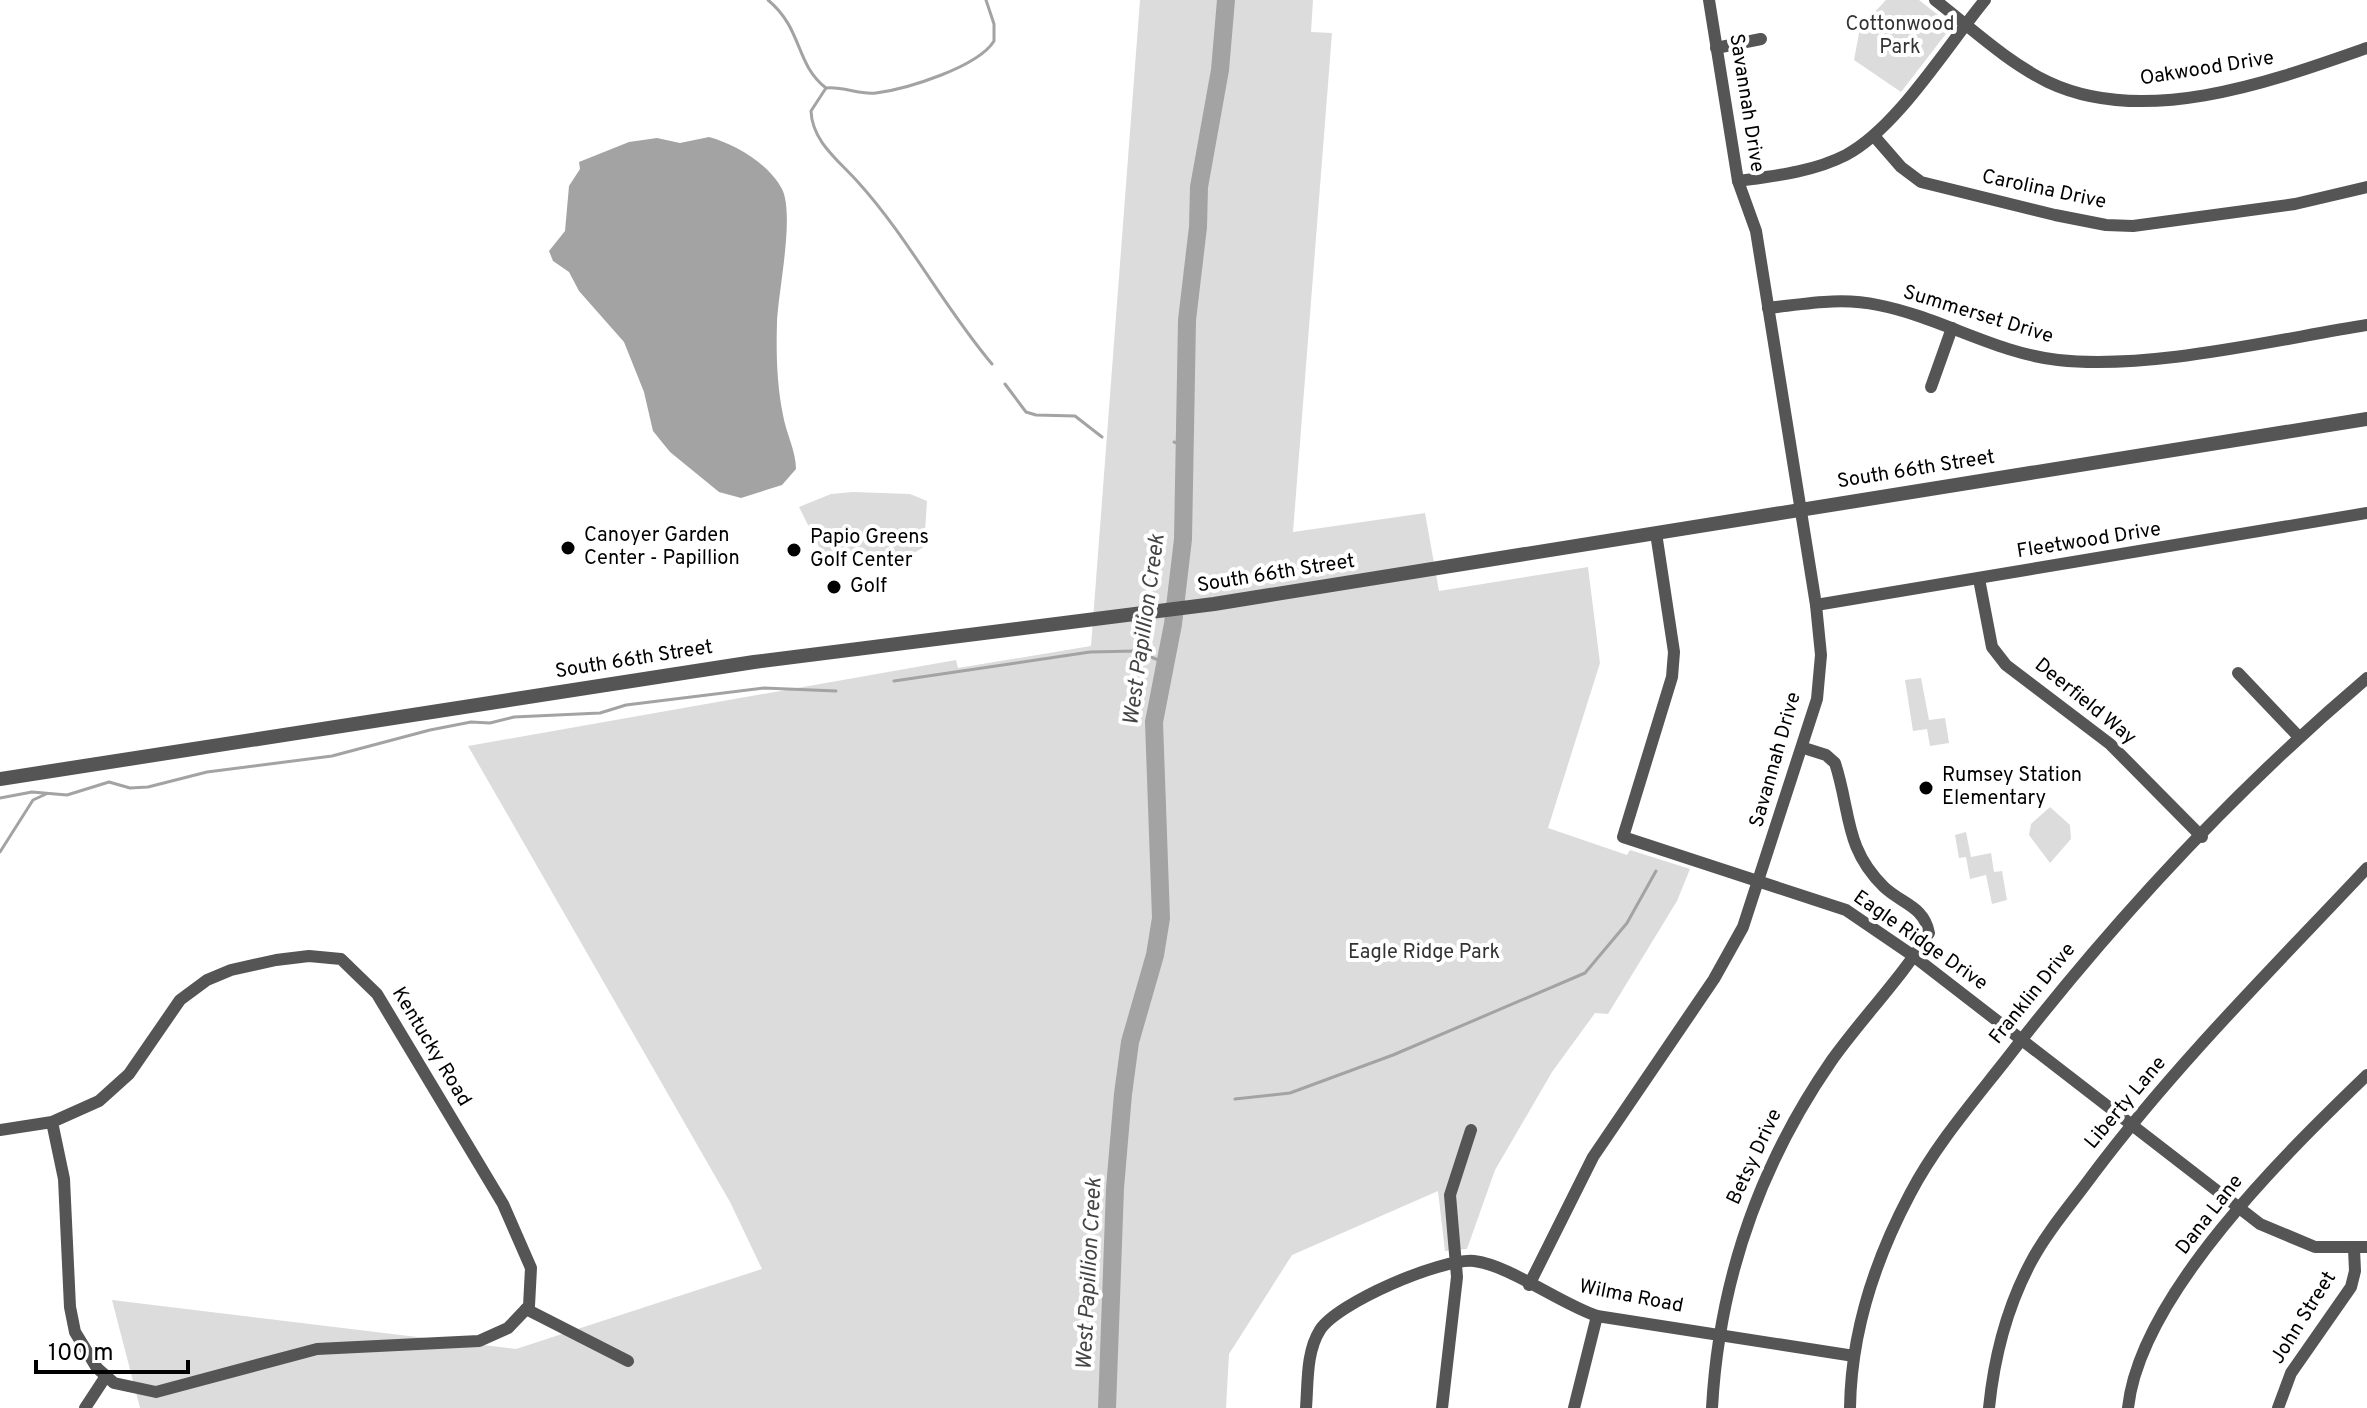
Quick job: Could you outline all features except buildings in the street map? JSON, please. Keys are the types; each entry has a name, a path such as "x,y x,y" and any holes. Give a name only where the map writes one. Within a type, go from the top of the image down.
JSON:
{"street":[{"name":"Savannah Drive","path":"1529,1285 1593,1157 1714,979 1743,927 1804,748 1817,699 1821,655 1816,605 1756,231 1738,181 1709,0"},
{"name":"Oakwood Drive","path":"1935,0 2022,67 2050,83 2112,101 2175,98 2261,83 2367,48"},
{"path":"1738,181 1824,164 1874,136 1985,0"},
{"path":"1716,48 1761,39"},
{"name":"Carolina Drive","path":"1874,136 1901,167 1921,182 2106,225 2169,223 2295,204 2343,190 2367,187"},
{"name":"Summerset Drive","path":"1768,308 1817,302 1878,305 2028,355 2093,363 2172,355 2367,325"},
{"path":"1931,387 1952,328"},
{"name":"South 66th Street","path":"0,779 768,660 1214,604 2367,419"},
{"name":"Fleetwood Drive","path":"1816,605 2367,513"},
{"name":"Eagle Ridge Drive","path":"1656,533 1674,652 1672,677 1623,837 1846,910 1912,955 2239,1208 2282,1236 2315,1247 2360,1248"},
{"name":"Deerfield Way","path":"1979,579 1992,647 2006,665 2110,744 2202,837"},
{"path":"2238,673 2298,736"},
{"name":"Franklin Drive","path":"1850,1408 1854,1356 1869,1290 1911,1192 1949,1134 2076,970 2298,736 2367,678"},
{"name":"Betsy Drive","path":"1712,1408 1719,1334 1744,1232 1769,1167 1800,1108 1833,1058 1929,933 1927,921 1921,912 1885,888 1861,860 1850,838 1835,763 1826,755 1804,748"},
{"name":"Liberty Lane","path":"1989,1408 2001,1340 2031,1262 2132,1124 2367,868"},
{"name":"Kentucky Road","path":"0,1130 52,1122 99,1101 115,1090 168,1015 193,987 231,970 276,960 309,956 341,959 377,994 503,1204 531,1268 526,1309"},
{"name":"Dana Lane","path":"2128,1408 2148,1337 2173,1296 2239,1208 2309,1131 2367,1075"},
{"path":"52,1122 64,1179 70,1307 75,1332 90,1358 114,1383 134,1389 172,1390 317,1349 479,1341 508,1328 526,1309 628,1361"},
{"path":"1442,1408 1457,1262 1450,1195 1471,1130"},
{"name":"John Street","path":"2278,1408 2291,1373 2351,1287 2360,1248"},
{"name":"Wilma Road","path":"1306,1408 1313,1342 1321,1327 1336,1313 1368,1297 1457,1262 1491,1265 1567,1306 1597,1316 1854,1356"},
{"path":"1574,1408 1597,1316"},
{"path":"85,1408 106,1376"}],"green space":[{"name":"Eagle Ridge Park","path":"1140,0 1313,0 1311,32 1332,33 1293,532 1425,513 1439,591 1588,567 1600,663 1548,828 1627,855 1630,850 1690,869 1677,901 1608,1014 1595,1013 1552,1072 1495,1170 1467,1249 1445,1251 1438,1191 1292,1255 1229,1354 1226,1408 140,1408 112,1300 516,1349 762,1269 730,1202 468,746 956,660 958,668 1091,646"},
{"name":"Cottonwood Park","path":"1886,0 1919,0 1952,26 1901,92 1854,60 1860,28"},
{"path":"831,494 910,494 927,501 924,547 914,553 826,561 799,507"},
{"path":"1921,678 1929,720 1945,718 1949,743 1930,746 1927,729 1913,731 1905,680"},
{"path":"2050,807 2070,825 2071,839 2050,863 2029,835 2031,824"},
{"path":"1966,832 1971,857 1991,853 1994,872 2002,871 2007,900 1992,904 1986,875 1970,879 1966,857 1959,858 1955,835"}],"shaded area":[{"path":"709,137 740,150 760,163 776,180 786,201 777,358 784,422 796,469 782,485 741,498 719,492 670,452 653,431 644,392 624,342 579,291 569,272 553,261 549,251 565,231 569,186 580,169 579,162 629,142 657,138 680,143"}],"waterway":[{"path":"768,0 787,23 816,79 826,88"},
{"path":"986,0 994,24 994,41 973,60 923,82 889,91 870,93 826,88 811,111 812,122 821,141 893,225 957,319 992,364"},
{"name":"West Papillion Creek","path":"1107,1408 1115,1188 1123,1094 1130,1042 1155,955 1161,918 1154,722 1173,624 1183,539 1187,320 1198,227 1199,187 1220,70 1226,0"},
{"path":"1005,384 1026,412 1075,416 1102,437"},
{"path":"1174,442 1185,446"},
{"path":"894,681 1090,652 1136,651 1166,663"},
{"path":"0,798 32,792 67,795 109,782 130,788 148,787 207,772 332,756 471,722 600,713 626,705 764,688 836,691"},
{"path":"0,852 33,800 46,794"},
{"path":"1235,1099 1290,1093 1393,1055 1585,973 1627,923 1656,871"}],"place":[{"name":"Canoyer Garden Center - Papillion","path":"568,548"},
{"name":"Papio Greens Golf Center","path":"794,550"},
{"name":"Golf","path":"834,587"},
{"name":"Rumsey Station Elementary","path":"1926,788"}]}
